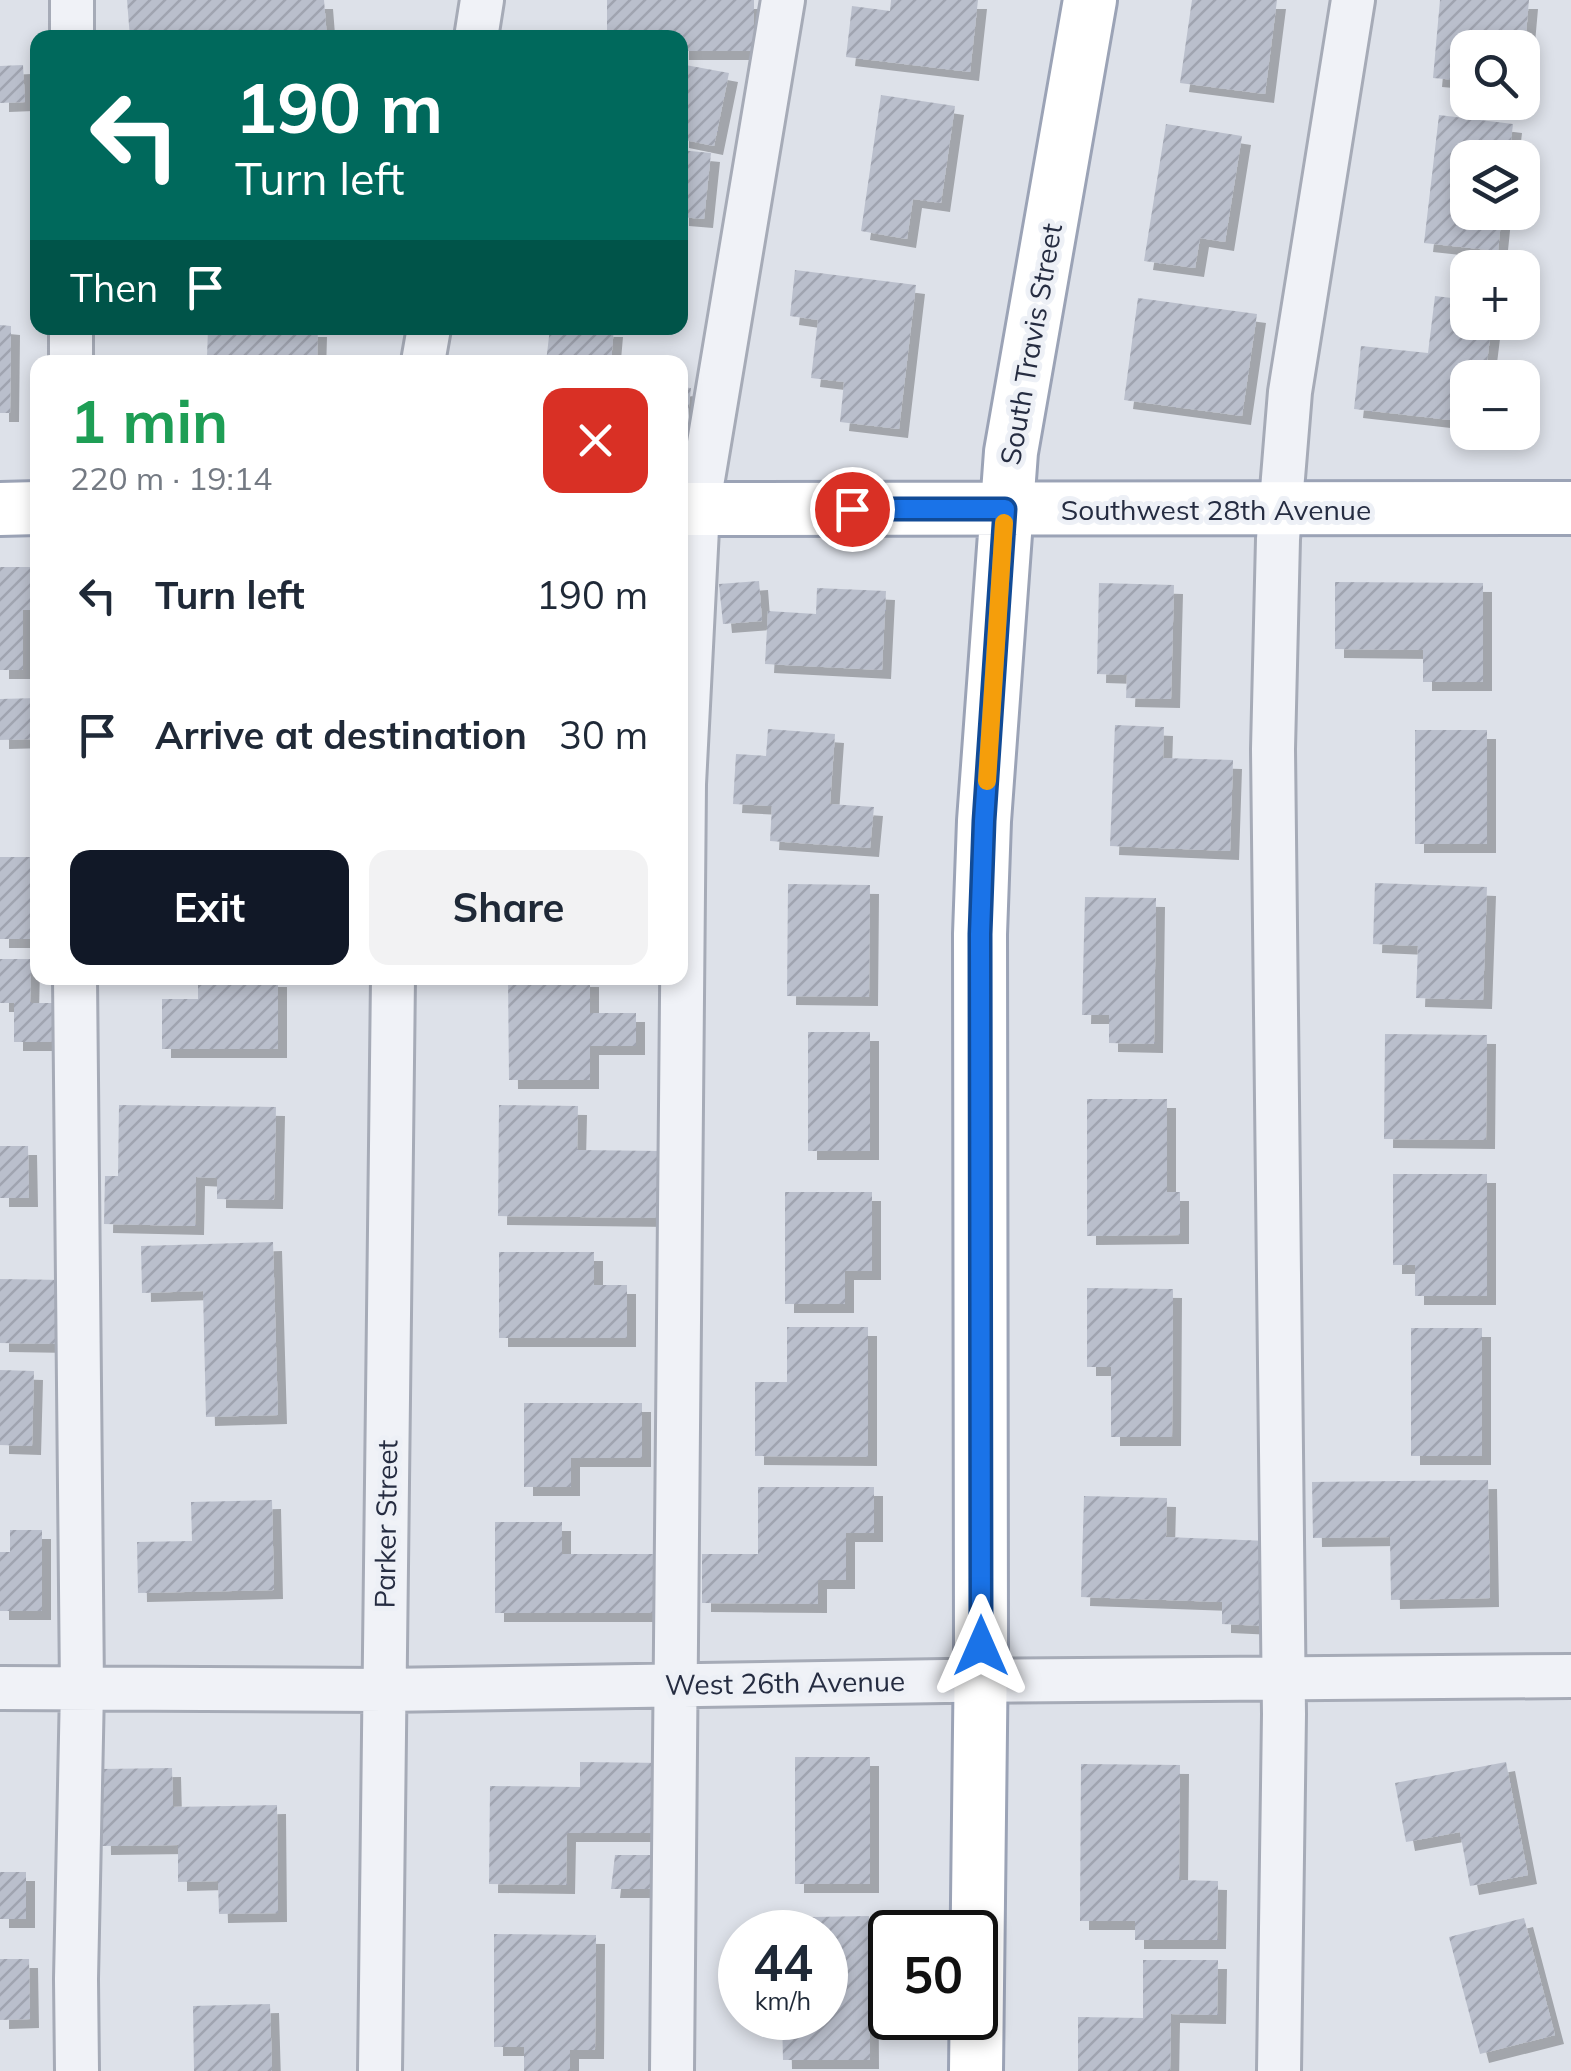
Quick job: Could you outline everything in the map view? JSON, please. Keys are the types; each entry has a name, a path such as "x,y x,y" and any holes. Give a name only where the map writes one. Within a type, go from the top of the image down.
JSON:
{"main road":[{"name":"South Travis Street","path":"976,2071 980,934 984,821 1010,452 1090,0"},
{"path":"0,509 30,508"},
{"name":"Southwest 28th Avenue","path":"689,509 1571,508"}],"street":[{"path":"72,0 72,30"},
{"path":"477,30 482,0"},
{"path":"688,564 689,509 783,0"},
{"path":"1280,2071 1283,1678 1272,749 1279,510 1290,392 1353,0"},
{"path":"75,985 82,1688 77,2071"},
{"name":"Parker Street","path":"380,2071 393,985"},
{"path":"672,2071 682,985"},
{"name":"West 26th Avenue","path":"0,1688 384,1690 1571,1676"}],"building":[{"path":"127,0 324,0 326,30 129,30"},
{"path":"607,0 754,0 754,51 688,51 688,30 607,30"},
{"path":"891,0 978,0 970,72 846,57 852,6 890,11"},
{"path":"1192,0 1277,0 1265,94 1180,83"},
{"path":"1440,0 1529,0 1526,30 1450,30 1450,79 1433,78"},
{"path":"23,65 25,102 0,103 0,66"},
{"path":"688,65 729,73 714,146 688,141"},
{"path":"881,95 955,106 941,203 913,199 907,239 861,231"},
{"path":"1439,115 1450,116 1450,120 1513,124 1511,140 1450,140 1450,230 1500,230 1498,250 1424,243"},
{"path":"1166,124 1242,136 1225,242 1200,238 1195,268 1144,261"},
{"path":"688,151 711,153 704,219 688,218"},
{"path":"795,270 916,285 899,429 840,422 844,382 811,378 818,320 790,316"},
{"path":"1435,296 1450,298 1450,340 1490,340 1487,360 1450,360 1450,420 1354,409 1361,346 1428,353"},
{"path":"1138,298 1257,314 1242,416 1124,400"},
{"path":"0,325 11,326 10,413 0,413"},
{"path":"208,335 318,335 317,355 207,355"},
{"path":"549,335 613,335 612,355 547,355"},
{"path":"0,567 30,567 30,610 23,610 23,670 0,670"},
{"path":"759,581 762,621 723,624 719,584"},
{"path":"1335,582 1483,583 1483,682 1423,682 1423,650 1335,649"},
{"path":"1099,583 1174,585 1171,699 1126,698 1127,675 1097,674"},
{"path":"817,588 886,591 882,670 765,664 768,611 816,614"},
{"path":"30,698 30,739 0,740 0,699"},
{"path":"1115,725 1164,727 1163,758 1233,760 1230,851 1110,846"},
{"path":"768,729 835,734 830,804 874,807 870,848 770,841 772,806 733,804 736,754 766,756"},
{"path":"1415,730 1487,730 1487,844 1415,844"},
{"path":"0,857 30,857 30,939 0,939"},
{"path":"1375,883 1487,887 1483,1000 1416,998 1418,946 1373,944"},
{"path":"788,884 870,885 869,997 787,996"},
{"path":"1085,897 1156,898 1154,1044 1109,1043 1109,1015 1082,1015"},
{"path":"0,959 30,959 30,1003 59,1003 58,1042 14,1042 14,1003 0,1003"},
{"path":"198,985 278,985 278,1049 162,1049 162,999 198,999"},
{"path":"508,985 590,985 590,1013 636,1013 636,1046 590,1046 590,1080 509,1080"},
{"path":"808,1032 870,1032 870,1151 808,1151"},
{"path":"1385,1034 1487,1035 1486,1140 1384,1139"},
{"path":"1087,1099 1167,1099 1167,1192 1180,1192 1180,1235 1087,1236"},
{"path":"119,1105 276,1107 274,1200 217,1199 217,1178 196,1177 195,1226 104,1224 105,1176 118,1176"},
{"path":"499,1105 578,1106 577,1150 661,1151 661,1218 498,1216"},
{"path":"0,1146 28,1146 29,1198 0,1198"},
{"path":"1393,1174 1487,1174 1487,1296 1415,1296 1415,1265 1393,1265"},
{"path":"785,1192 872,1192 872,1271 845,1271 845,1304 785,1304"},
{"path":"273,1242 278,1415 206,1417 203,1291 142,1293 141,1246"},
{"path":"499,1252 594,1252 594,1285 627,1285 627,1338 499,1338"},
{"path":"0,1279 65,1280 63,1344 0,1343"},
{"path":"1087,1288 1173,1289 1172,1437 1111,1437 1111,1367 1087,1367"},
{"path":"787,1327 868,1327 868,1457 755,1456 755,1382 787,1382"},
{"path":"1411,1328 1482,1328 1482,1456 1411,1456"},
{"path":"0,1370 34,1371 32,1446 0,1445"},
{"path":"524,1403 642,1403 642,1458 571,1458 571,1487 524,1487"},
{"path":"1488,1480 1490,1598 1391,1600 1390,1537 1313,1538 1312,1482"},
{"path":"758,1487 874,1487 874,1533 846,1533 846,1580 818,1580 818,1604 702,1603 702,1554 758,1554"},
{"path":"1084,1496 1167,1498 1166,1537 1268,1541 1265,1626 1222,1624 1222,1602 1081,1597"},
{"path":"272,1500 274,1590 138,1593 137,1542 192,1541 191,1502"},
{"path":"495,1522 562,1522 562,1554 655,1554 655,1613 495,1613"},
{"path":"10,1530 42,1530 42,1611 0,1611 0,1552 10,1552"},
{"path":"795,1757 870,1757 870,1884 795,1884"},
{"path":"580,1762 665,1763 664,1833 567,1833 566,1885 489,1884 490,1786 580,1787"},
{"path":"1506,1762 1528,1875 1470,1886 1460,1832 1406,1842 1395,1783"},
{"path":"1081,1764 1180,1765 1179,1880 1218,1881 1217,1940 1135,1940 1135,1921 1080,1921"},
{"path":"172,1768 173,1807 277,1805 278,1913 219,1914 218,1881 178,1882 178,1845 102,1846 101,1769"},
{"path":"615,1855 655,1855 655,1889 611,1889"},
{"path":"0,1872 26,1872 26,1919 0,1919"},
{"path":"848,1916 868,1916 870,2060 783,2060 783,2040 848,2040"},
{"path":"1524,1918 1555,2035 1480,2054 1449,1937"},
{"path":"494,1934 596,1935 595,2050 570,2050 570,2071 524,2071 524,2047 494,2047"},
{"path":"0,1959 29,1959 30,2019 0,2020"},
{"path":"1143,1960 1218,1960 1217,2015 1171,2014 1170,2071 1078,2071 1078,2017 1143,2018"},
{"path":"270,2004 272,2071 194,2071 193,2006"}],"slow traffic":[{"path":"987,781 1004,523"}],"route":[{"path":"852,509 1005,509 980,934 981,1646"}]}
